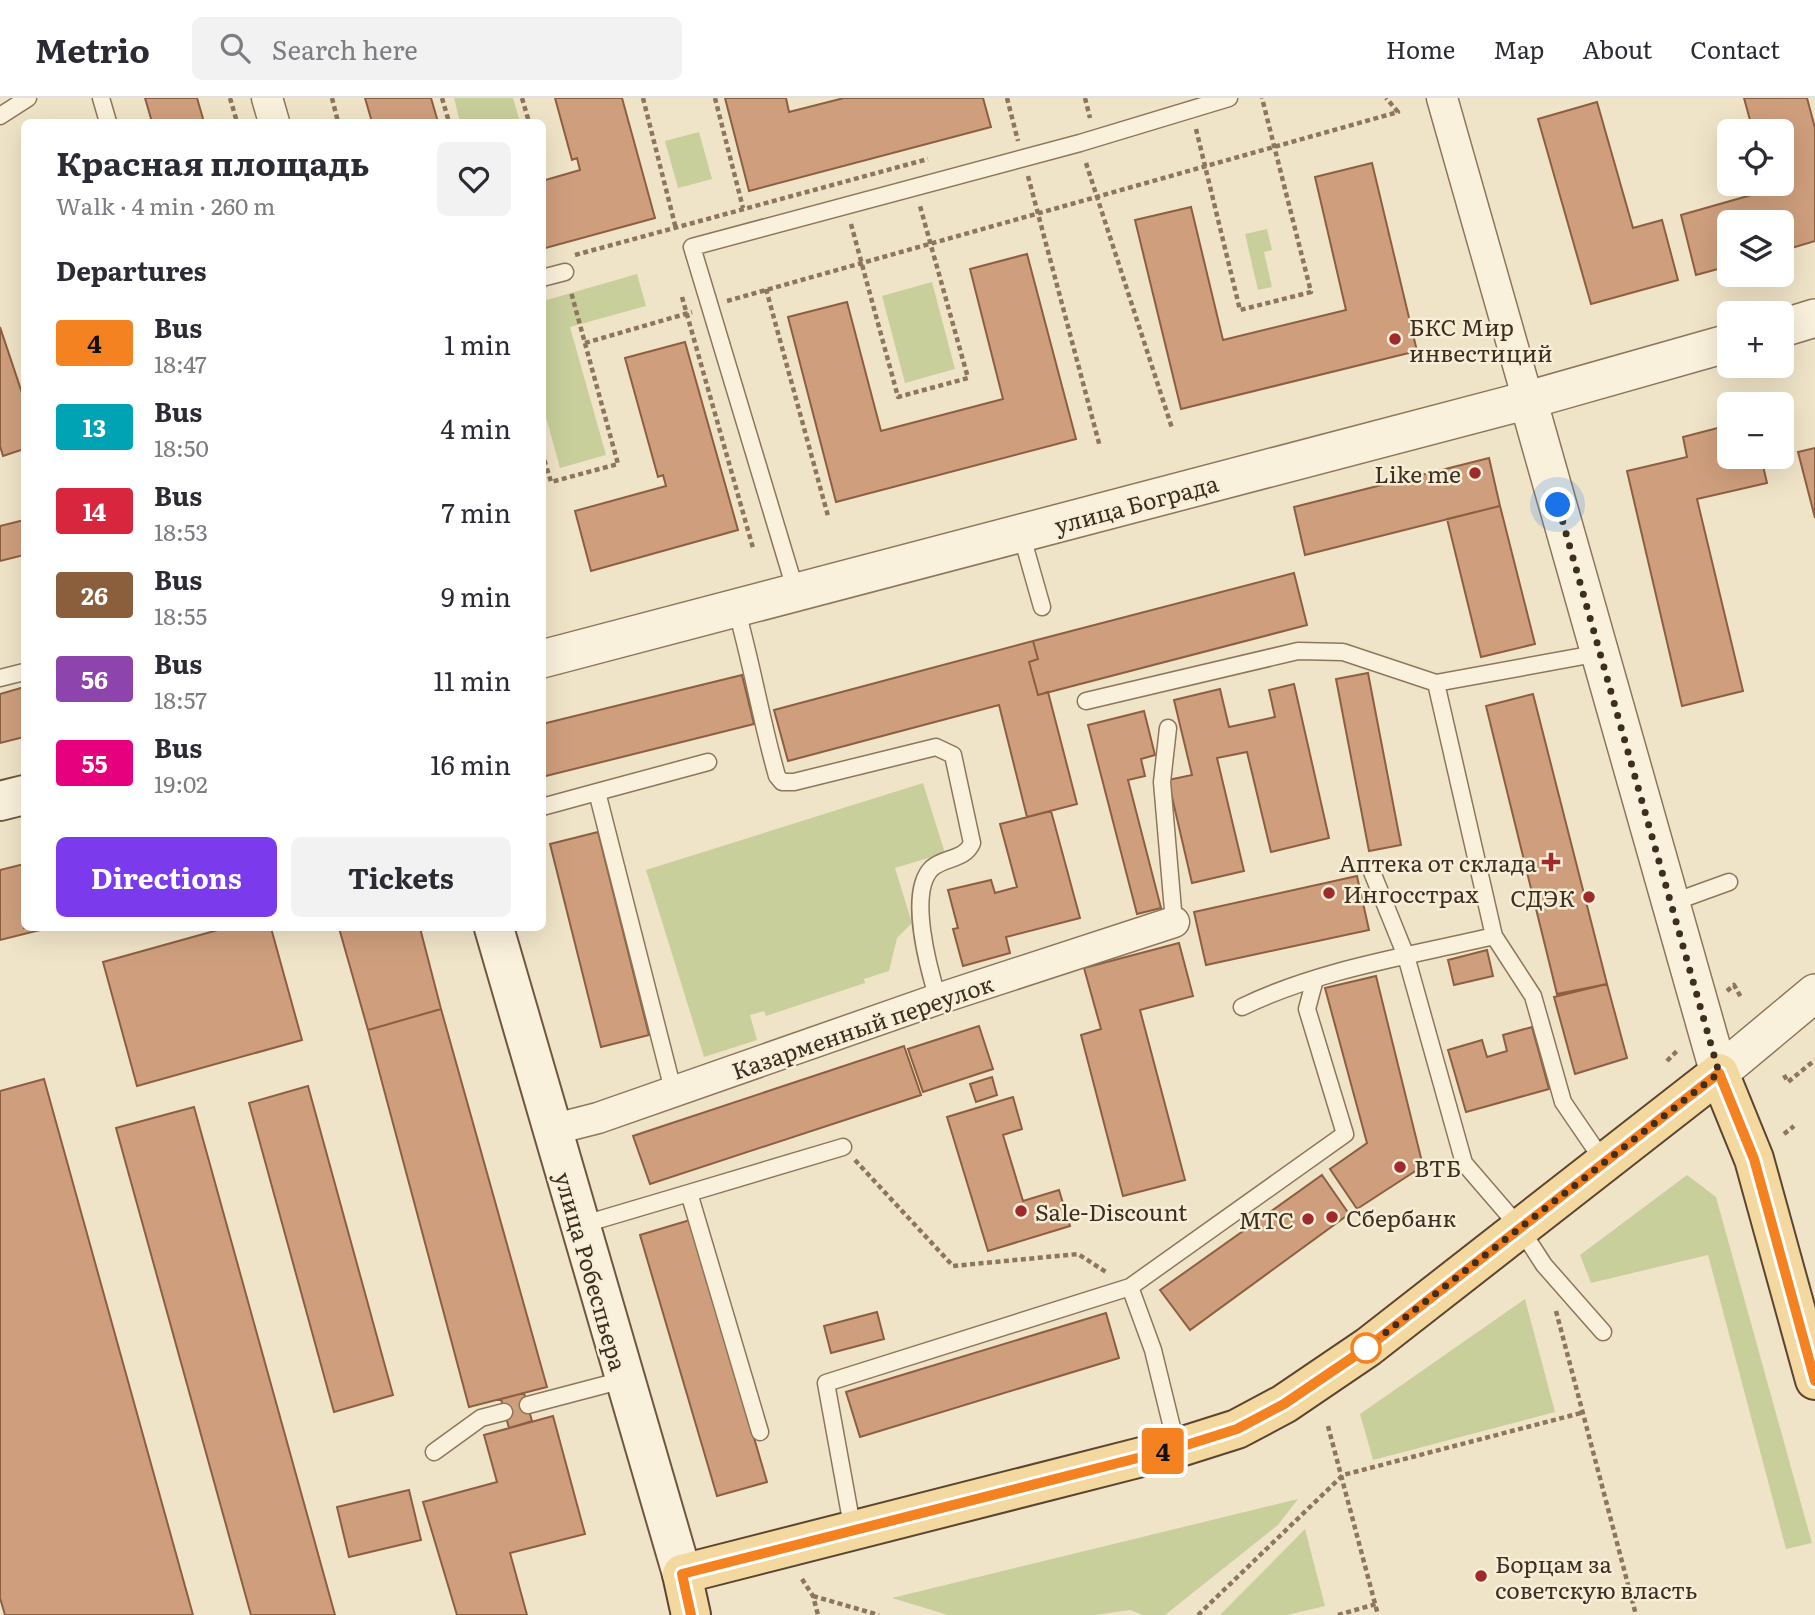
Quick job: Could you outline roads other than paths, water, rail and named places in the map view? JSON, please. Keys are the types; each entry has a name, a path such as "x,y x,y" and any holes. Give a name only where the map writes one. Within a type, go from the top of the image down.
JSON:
{"main road":[{"path":"0,801 21,796"},
{"name":"улица Робеспьера","path":"495,931 623,1380 682,1574 691,1615"},
{"path":"682,1574 1177,1448 1237,1429 1284,1404 1368,1347 1719,1073 1754,1159 1815,1381"}],"street":[{"path":"267,98 273,119"},
{"path":"1442,98 1719,1073 1815,993"},
{"path":"1794,324 1815,318"},
{"name":"улица Бограда","path":"546,658 1528,400 1717,346"},
{"name":"Казарменный переулок","path":"551,1130 598,1118 938,999 1174,922"}],"lane":[{"path":"0,116 29,98"},
{"path":"101,98 107,119"},
{"path":"796,592 692,247 1080,143 1229,98"},
{"path":"546,276 566,265"},
{"path":"1021,533 1042,607"},
{"path":"736,608 758,694 758,709 777,776 782,782 794,782 936,747 953,755 972,843 964,854 930,870 922,888 925,953 938,999"},
{"path":"1086,701 1298,651 1343,652 1436,683 1600,653"},
{"path":"0,678 21,672"},
{"path":"1436,683 1494,936 1533,996 1563,1102 1604,1162"},
{"path":"1168,728 1162,782 1174,922"},
{"path":"546,806 708,762"},
{"path":"597,792 673,1090"},
{"path":"1372,872 1406,957 1464,1163 1520,1228 1545,1265 1603,1332"},
{"path":"1671,903 1729,882"},
{"path":"1242,1007 1277,990 1315,979 1494,936"},
{"path":"853,1531 826,1383 1130,1287 1345,1134 1307,1009 1315,979"},
{"path":"579,1225 843,1147"},
{"path":"689,1193 760,1433"},
{"path":"1130,1287 1153,1350 1177,1448"},
{"path":"528,1405 623,1380"},
{"path":"434,1452 481,1418 504,1412"}],"place":[{"name":"БКС Мир инвестиций","path":"1395,339"},
{"name":"Like me","path":"1475,473"},
{"name":"Аптека от склада","path":"1551,862"},
{"name":"Ингосстрах","path":"1329,893"},
{"name":"СДЭК","path":"1589,897"},
{"name":"ВТБ","path":"1400,1167"},
{"name":"Sale-Discount","path":"1021,1211"},
{"name":"Сбербанк","path":"1332,1217"},
{"name":"МТС","path":"1308,1219"},
{"name":"Борцам за советскую власть","path":"1481,1576"}]}
